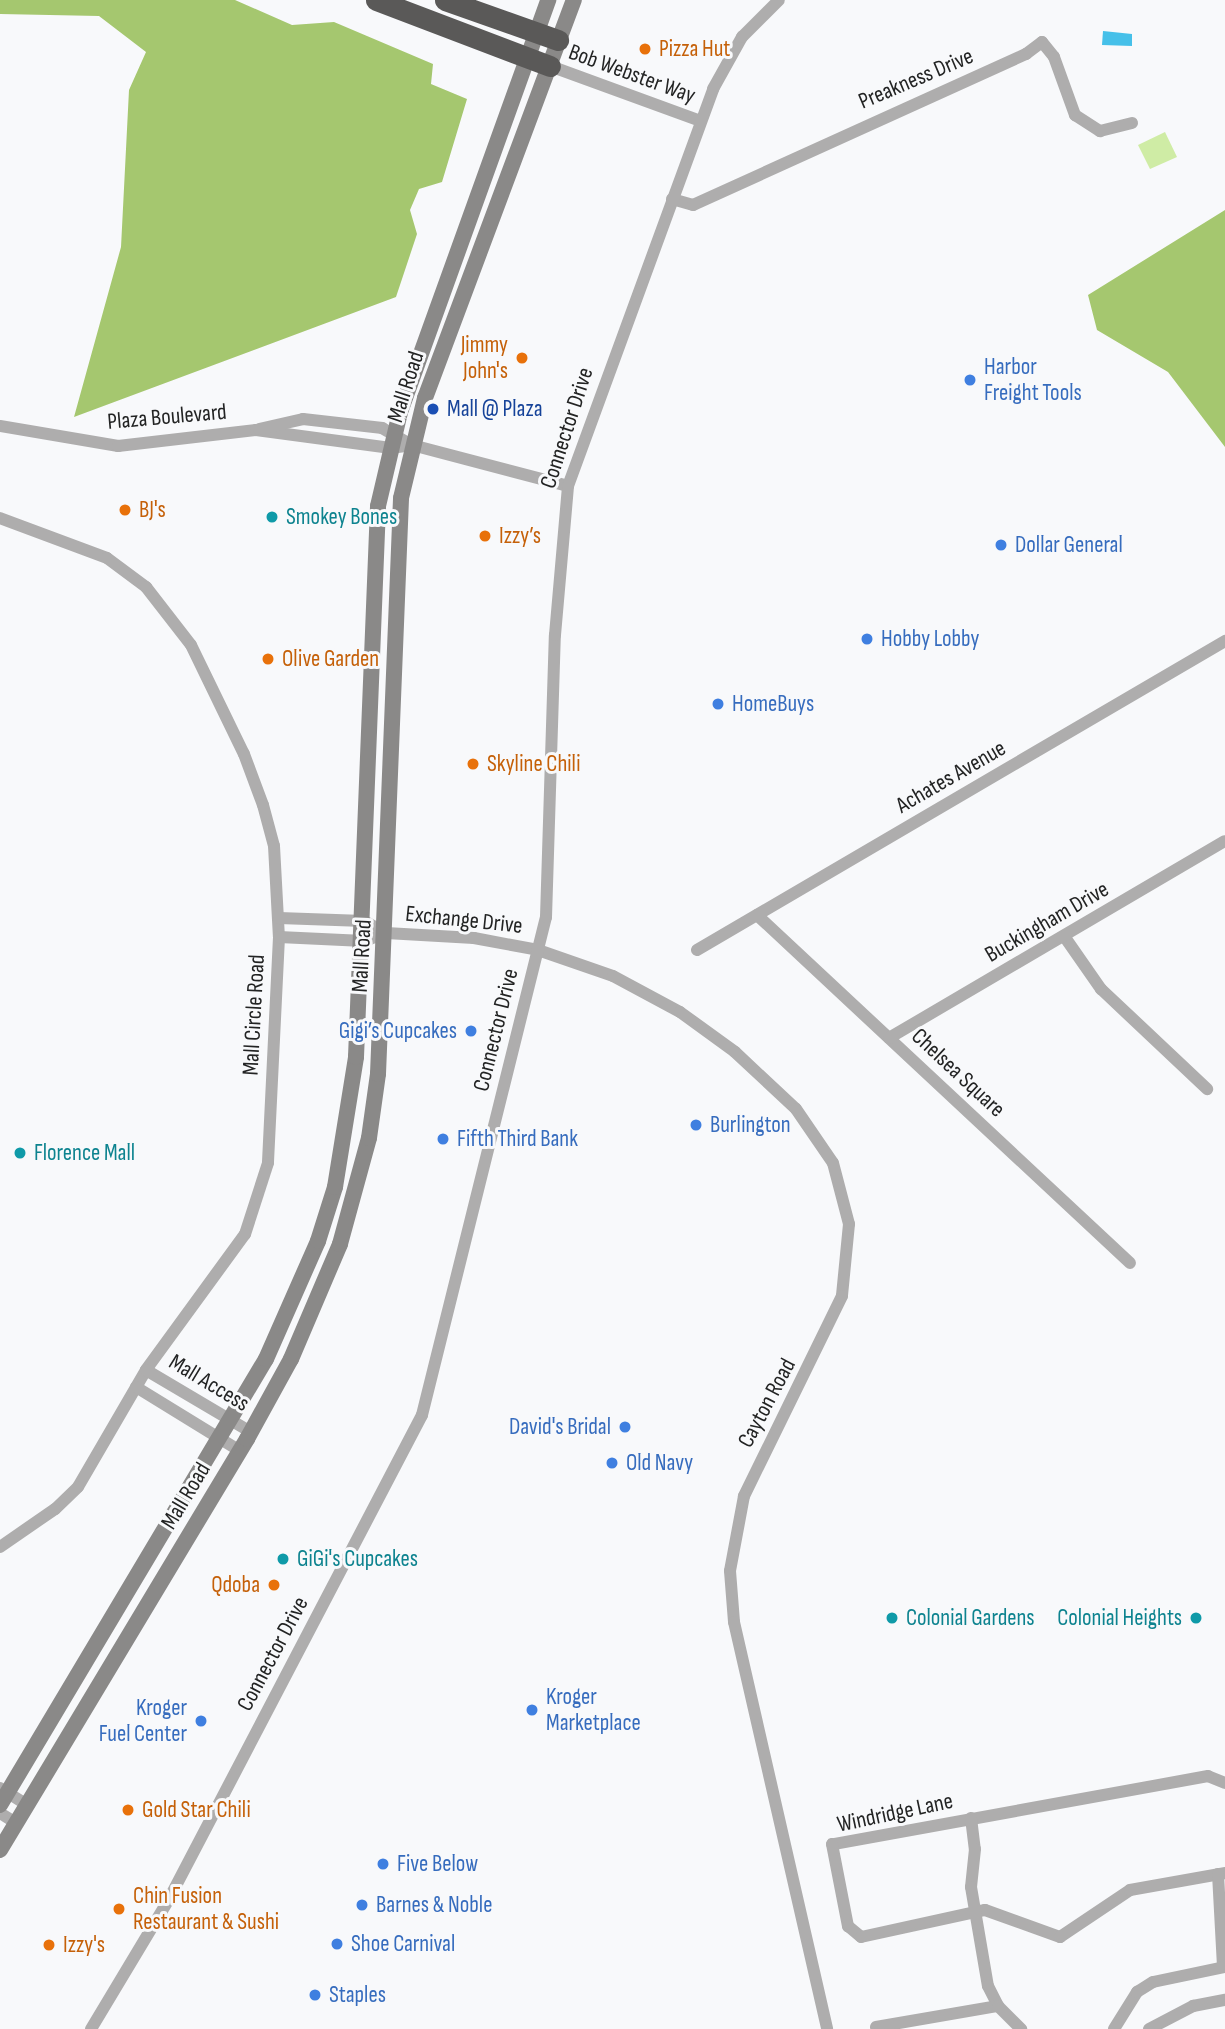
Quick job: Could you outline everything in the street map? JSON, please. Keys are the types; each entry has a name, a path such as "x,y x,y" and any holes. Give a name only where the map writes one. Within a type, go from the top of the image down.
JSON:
{"highway":[{"path":"376,0 550,66"},
{"path":"445,0 558,40"}],"main road":[{"name":"Mall Road","path":"2,1795 230,1419 298,1294 335,1187 356,1057 364,920 374,549 391,448 548,0"},
{"name":"Mall Road","path":"0,1850 251,1432 319,1300 354,1194 369,1139 378,1074 386,933 394,614 401,498 412,445 452,322 573,0"}],"street":[{"name":"Connector Drive","path":"91,2029 169,1899 422,1415 538,950 547,904 555,635 568,486 701,121 733,52 779,0"},
{"name":"Preakness Drive","path":"672,199 693,205 1026,54 1042,42 1054,57 1075,115 1100,131 1132,123"},
{"name":"Bob Webster Way","path":"550,66 701,121"},
{"name":"Plaza Boulevard","path":"0,426 118,446 256,430 283,420 312,419 395,432 412,445 568,486"},
{"name":"Plaza Boulevard","path":"256,430 391,448 412,445"},
{"name":"Mall Circle Road","path":"0,518 107,558 146,587 173,618 191,645 254,776 274,846 279,918 263,1189 234,1254 183,1314 146,1370 78,1487 55,1509 0,1547"},
{"name":"Achates Avenue","path":"698,950 1225,641"},
{"name":"Buckingham Drive","path":"889,1038 1225,841"},
{"name":"Chelsea Square","path":"757,915 1130,1263"},
{"path":"279,918 364,920 386,933"},
{"path":"279,937 363,940 386,933"},
{"name":"Exchange Drive","path":"386,933 474,938 538,950"},
{"path":"1064,936 1101,989 1207,1088"},
{"name":"Cayton Road","path":"538,950 644,990 735,1052 809,1124 833,1163 845,1201 850,1250 842,1296 749,1485 737,1521 730,1571 734,1622 827,2029"},
{"name":"Mall Access","path":"146,1370 251,1432"},
{"name":"Mall Access","path":"136,1387 240,1451"},
{"name":"Windridge Lane","path":"1222,1874 1130,1890 1060,1937 995,1911 861,1937 848,1927 832,1844 1208,1776 1225,1783"},
{"path":"2,1795 27,1805"},
{"path":"0,1813 16,1823"},
{"name":"Windridge Lane","path":"971,1818 975,1849 971,1886 988,1986 998,2006 1021,2029"},
{"path":"1114,2029 1137,1992 1153,1982 1224,1967 1222,1874"},
{"path":"1149,2029 1194,2006 1225,2000"},
{"path":"876,2027 998,2006"}],"green space":[{"path":"0,0 235,0 292,25 334,22 433,64 431,84 467,99 442,182 419,189 410,210 417,234 396,297 74,417 121,247 129,90 146,52 99,16 0,14"},
{"path":"1165,132 1177,157 1150,169 1138,145"},
{"path":"1225,210 1225,447 1168,372 1097,330 1088,295"}],"water":[{"path":"1103,31 1132,34 1132,46 1102,45"}],"place":[{"name":"Pizza Hut","path":"645,49"},
{"name":"Jimmy John's","path":"522,358"},
{"name":"Harbor Freight Tools","path":"970,380"},
{"name":"Mall @ Plaza","path":"433,409"},
{"name":"BJ's","path":"125,510"},
{"name":"Smokey Bones","path":"272,517"},
{"name":"Izzy’s","path":"485,536"},
{"name":"Dollar General","path":"1001,545"},
{"name":"Hobby Lobby","path":"867,639"},
{"name":"Olive Garden","path":"268,659"},
{"name":"HomeBuys","path":"718,704"},
{"name":"Skyline Chili","path":"473,764"},
{"name":"Gigi’s Cupcakes","path":"471,1031"},
{"name":"Burlington","path":"696,1125"},
{"name":"Fifth Third Bank","path":"443,1139"},
{"name":"Florence Mall","path":"20,1153"},
{"name":"David's Bridal","path":"625,1427"},
{"name":"Old Navy","path":"612,1463"},
{"name":"GiGi's Cupcakes","path":"283,1559"},
{"name":"Qdoba","path":"274,1585"},
{"name":"Colonial Gardens","path":"892,1618"},
{"name":"Colonial Heights","path":"1196,1618"},
{"name":"Kroger Marketplace","path":"532,1710"},
{"name":"Kroger Fuel Center","path":"201,1721"},
{"name":"Gold Star Chili","path":"128,1810"},
{"name":"Five Below","path":"383,1864"},
{"name":"Barnes & Noble","path":"362,1905"},
{"name":"Chin Fusion Restaurant & Sushi","path":"119,1909"},
{"name":"Shoe Carnival","path":"337,1944"},
{"name":"Izzy's","path":"49,1945"},
{"name":"Staples","path":"315,1995"}]}
